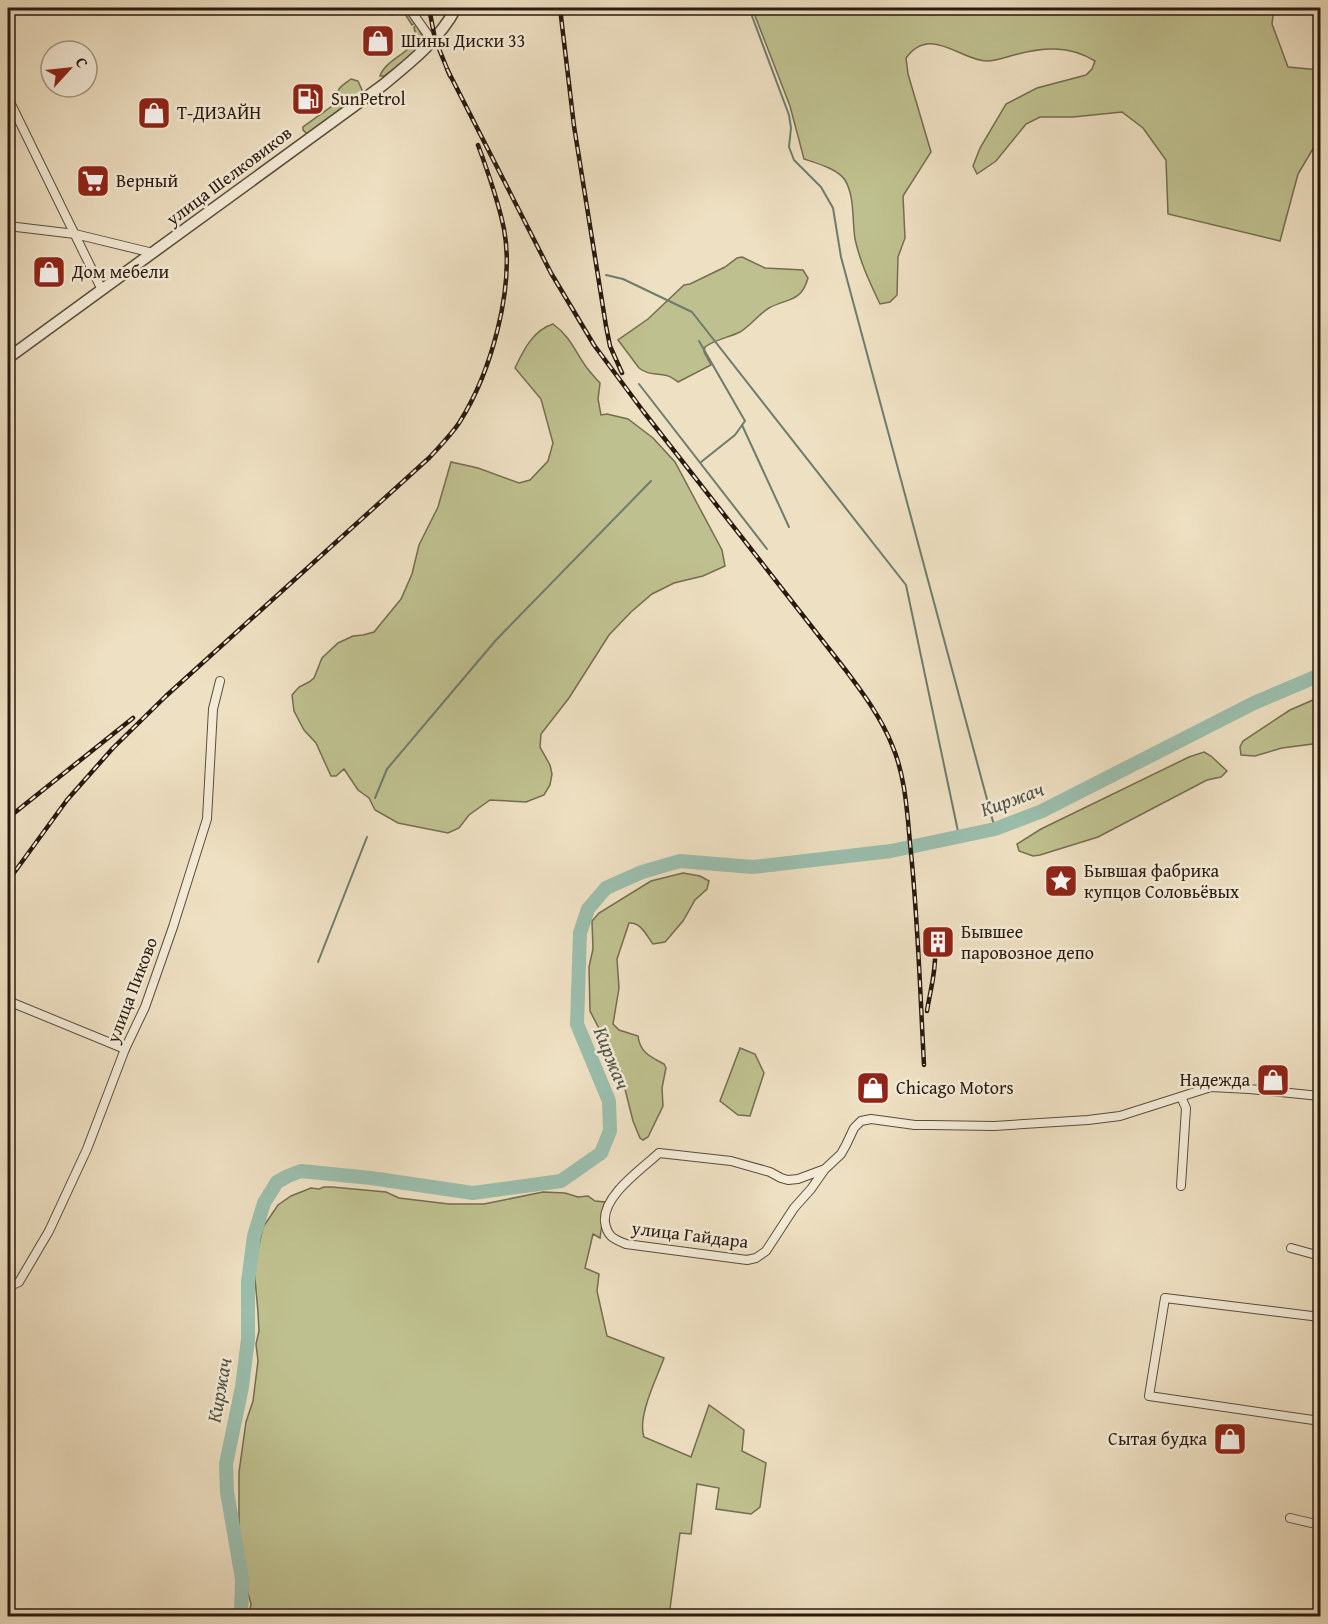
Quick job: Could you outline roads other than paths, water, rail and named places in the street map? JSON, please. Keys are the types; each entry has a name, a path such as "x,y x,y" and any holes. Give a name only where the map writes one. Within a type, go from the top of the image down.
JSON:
{"street":[{"path":"409,8 433,42"},
{"name":"улица Шелковиков","path":"8,358 383,85 433,42 456,8"},
{"path":"8,98 102,290"},
{"path":"8,226 75,234 154,253"},
{"name":"улица Пиково","path":"8,1287 19,1282 49,1231 87,1149 125,1049 145,1007 173,927 207,819 213,709 220,681"},
{"path":"8,1001 125,1049"},
{"path":"825,1169 841,1154 854,1128 861,1121 871,1119 915,1125 994,1126 1088,1120 1120,1116 1211,1087 1320,1096"},
{"path":"1181,1097 1186,1108 1181,1186"},
{"name":"улица Гайдара","path":"659,1153 731,1161 770,1172 788,1180 798,1179 825,1169 812,1189 794,1208 766,1251 756,1258 747,1260 626,1244 615,1240 607,1230 605,1216 609,1203 622,1187 659,1153"},
{"path":"1291,1248 1320,1256"},
{"path":"1320,1317 1165,1298 1149,1396 1320,1420"},
{"path":"1290,1518 1320,1525"}],"waterway":[{"path":"565,11 572,8"},
{"path":"581,8 587,8"},
{"path":"749,8 789,115 791,128 789,147 794,160 821,187 833,208 841,257 995,829"},
{"path":"606,275 623,279 692,312 906,585 959,836"},
{"path":"699,341 745,421 735,435 701,462"},
{"path":"639,384 767,549"},
{"path":"742,425 789,527"},
{"path":"375,798 387,769 496,640 651,481"},
{"name":"Киржач","path":"241,1616 242,1579 227,1492 226,1464 242,1387 248,1339 248,1282 254,1236 264,1203 277,1182 301,1171 371,1178 473,1193 561,1181 601,1153 610,1131 609,1101 577,1024 580,933 588,909 606,888 642,872 680,861 753,867 891,851 995,829 1042,811 1254,703 1320,675"},
{"path":"318,962 367,837"}],"railway":[{"path":"429,8 435,39 450,76"},
{"path":"560,8 574,126 606,326 610,346 622,373"},
{"path":"447,69 551,273 594,345 844,668 871,705 888,735 900,768 906,805 917,926 924,1065"},
{"path":"8,881 67,800 113,748 166,696 429,458 459,423 471,403 490,355 498,329 506,277 507,252 504,229 496,197 478,145"},
{"path":"8,818 133,718"},
{"path":"927,1011 934,975 935,952"}],"place":[{"name":"Шины Диски 33","path":"378,41"},
{"name":"SunPetrol","path":"308,99"},
{"name":"Т-ДИЗАЙН","path":"154,113"},
{"name":"Верный","path":"93,181"},
{"name":"Дом мебели","path":"49,272"},
{"name":"Бывшая фабрика купцов Соловьёвых","path":"1061,881"},
{"name":"Бывшее паровозное депо","path":"938,942"},
{"name":"Надежда","path":"1273,1080"},
{"name":"Chicago Motors","path":"873,1088"},
{"name":"Сытая будка","path":"1230,1439"}]}
